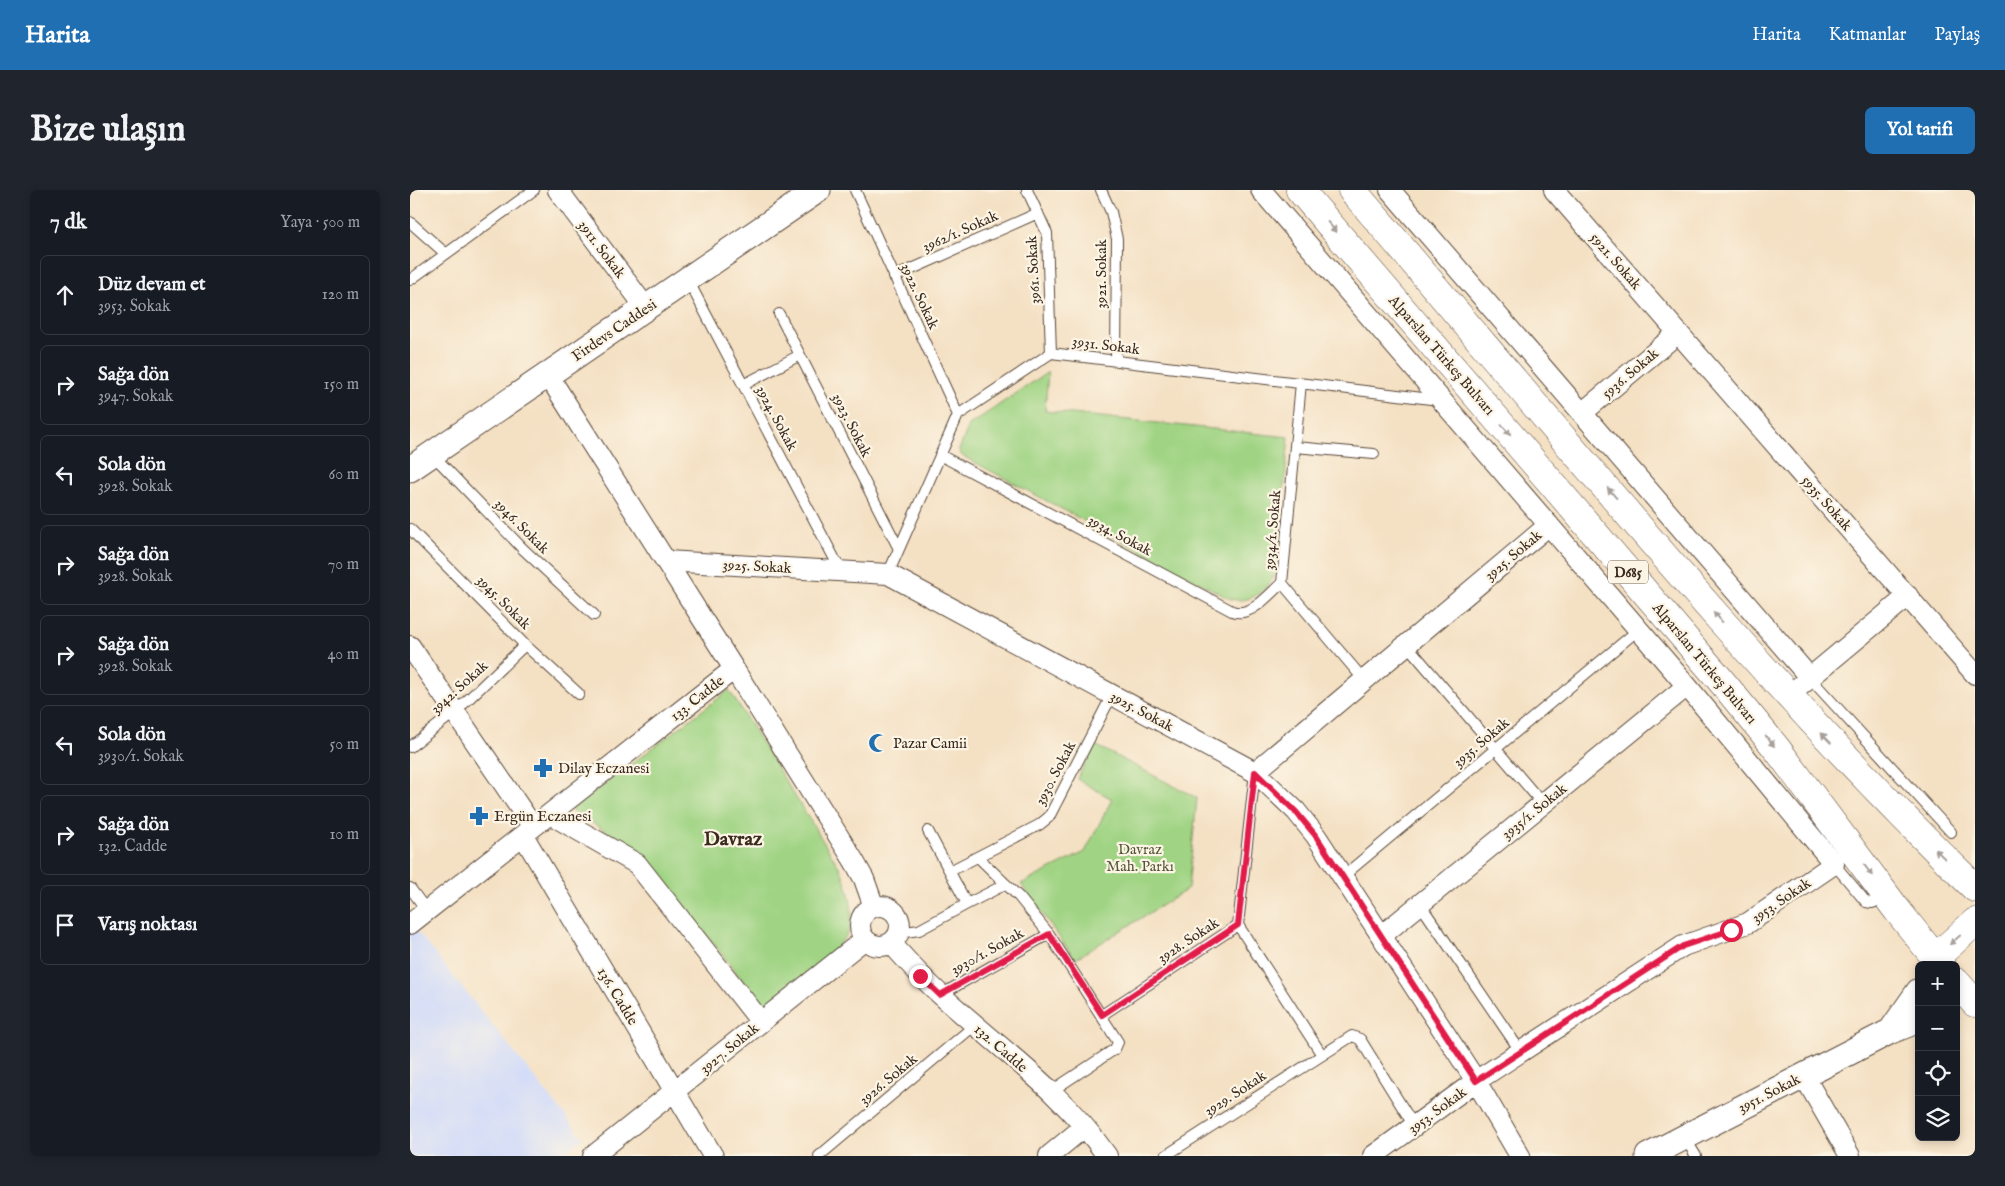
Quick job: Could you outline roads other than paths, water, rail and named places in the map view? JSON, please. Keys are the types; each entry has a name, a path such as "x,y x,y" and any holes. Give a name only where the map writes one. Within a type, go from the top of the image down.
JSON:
{"highway":[{"name":"Alparslan Türkeş Bulvarı","path":"1300,190 1718,677 1777,749 1935,961"},
{"name":"D685","path":"1352,190 1788,696 1897,812 1975,888"},
{"path":"1937,961 1975,922"},
{"path":"1960,987 1975,1004"}],"street":[{"name":"3911. Sokak","path":"558,190 646,308"},
{"name":"Firdevs Caddesi","path":"416,463 818,190"},
{"path":"1261,190 1686,686 1834,864"},
{"path":"1390,190 1810,678"},
{"name":"5921. Sokak","path":"1554,190 1678,333"},
{"name":"5936. Sokak","path":"1582,413 1678,333"},
{"name":"5935. Sokak","path":"1678,333 1975,674"},
{"name":"133. Cadde","path":"410,924 734,669 548,375"},
{"name":"3925. Sokak","path":"666,561 888,574 1255,772 1549,525"},
{"path":"1788,696 1908,596"},
{"name":"136. Cadde","path":"410,646 455,712 528,831 713,1156"},
{"path":"734,669 854,861 864,879 874,907"},
{"name":"3935/1. Sokak","path":"1381,936 1686,686"},
{"path":"1255,772 1296,812 1316,836 1476,1081 1520,1156"},
{"path":"550,814 637,864 761,1022"},
{"name":"3953. Sokak","path":"1374,1156 1476,1081 1683,946 1748,922 1834,864"},
{"path":"874,907 885,907 896,914 900,926 895,938 879,946 865,939 860,930 860,923 866,912 874,907"},
{"name":"132. Cadde","path":"895,938 940,995 1050,1092 1084,1127 1107,1156"},
{"name":"3927. Sokak","path":"593,1156 865,939"},
{"name":"3951. Sokak","path":"1891,1031 1915,996"},
{"path":"1960,1007 1975,1004"},
{"name":"3951. Sokak","path":"1648,1156 1690,1146 1804,1076 1891,1031 1915,1022"},
{"path":"1804,1076 1850,1156"},
{"path":"1049,1156 1084,1127"}],"lane":[{"path":"410,280 534,190"},
{"name":"3922. Sokak","path":"855,190 958,415"},
{"name":"3961. Sokak","path":"1027,190 1047,233 1050,353"},
{"name":"3921. Sokak","path":"1101,190 1111,212 1117,238 1116,361"},
{"name":"3962/1. Sokak","path":"894,276 1038,213"},
{"path":"410,222 446,254"},
{"name":"3924. Sokak","path":"688,279 841,571"},
{"name":"3923. Sokak","path":"779,314 899,549"},
{"name":"3931. Sokak","path":"958,415 1050,353 1441,400"},
{"path":"743,385 800,355"},
{"name":"3934/1. Sokak","path":"1301,383 1282,583 1364,680"},
{"path":"888,574 958,415"},
{"path":"1295,447 1374,454"},
{"name":"3934. Sokak","path":"940,455 1232,612 1244,613 1250,610 1282,583"},
{"name":"3946. Sokak","path":"416,463 523,549 594,615"},
{"name":"3945. Sokak","path":"410,530 525,645 579,694"},
{"name":"3935. Sokak","path":"1342,877 1638,630"},
{"path":"1407,644 1542,803"},
{"name":"3942. Sokak","path":"410,747 455,712 525,645"},
{"path":"1810,678 1951,832"},
{"name":"3930. Sokak","path":"950,871 1039,825 1049,817 1112,695"},
{"name":"3928. Sokak","path":"1102,1015 1238,925 1255,772"},
{"path":"928,831 967,904"},
{"path":"978,857 1006,884 1049,934 1117,1039 1118,1047 1050,1092"},
{"path":"1834,864 1866,902 1888,898"},
{"path":"895,938 919,930 1006,884"},
{"path":"410,888 427,911"},
{"path":"1420,904 1521,1052"},
{"path":"1238,925 1322,1055"},
{"name":"3930/1. Sokak","path":"940,995 1049,934"},
{"name":"3926. Sokak","path":"819,1156 975,1025"},
{"name":"3929. Sokak","path":"1165,1156 1352,1036 1358,1037 1414,1126"}],"place":[{"name":"Pazar Camii","path":"878,743"},
{"name":"Dilay Eczanesi","path":"543,768"},
{"name":"Ergün Eczanesi","path":"479,816"}],"district":[{"name":"Davraz","path":"733,838"}],"park label":[{"name":"Davraz Mah. Parkı","path":"1140,858"}]}
